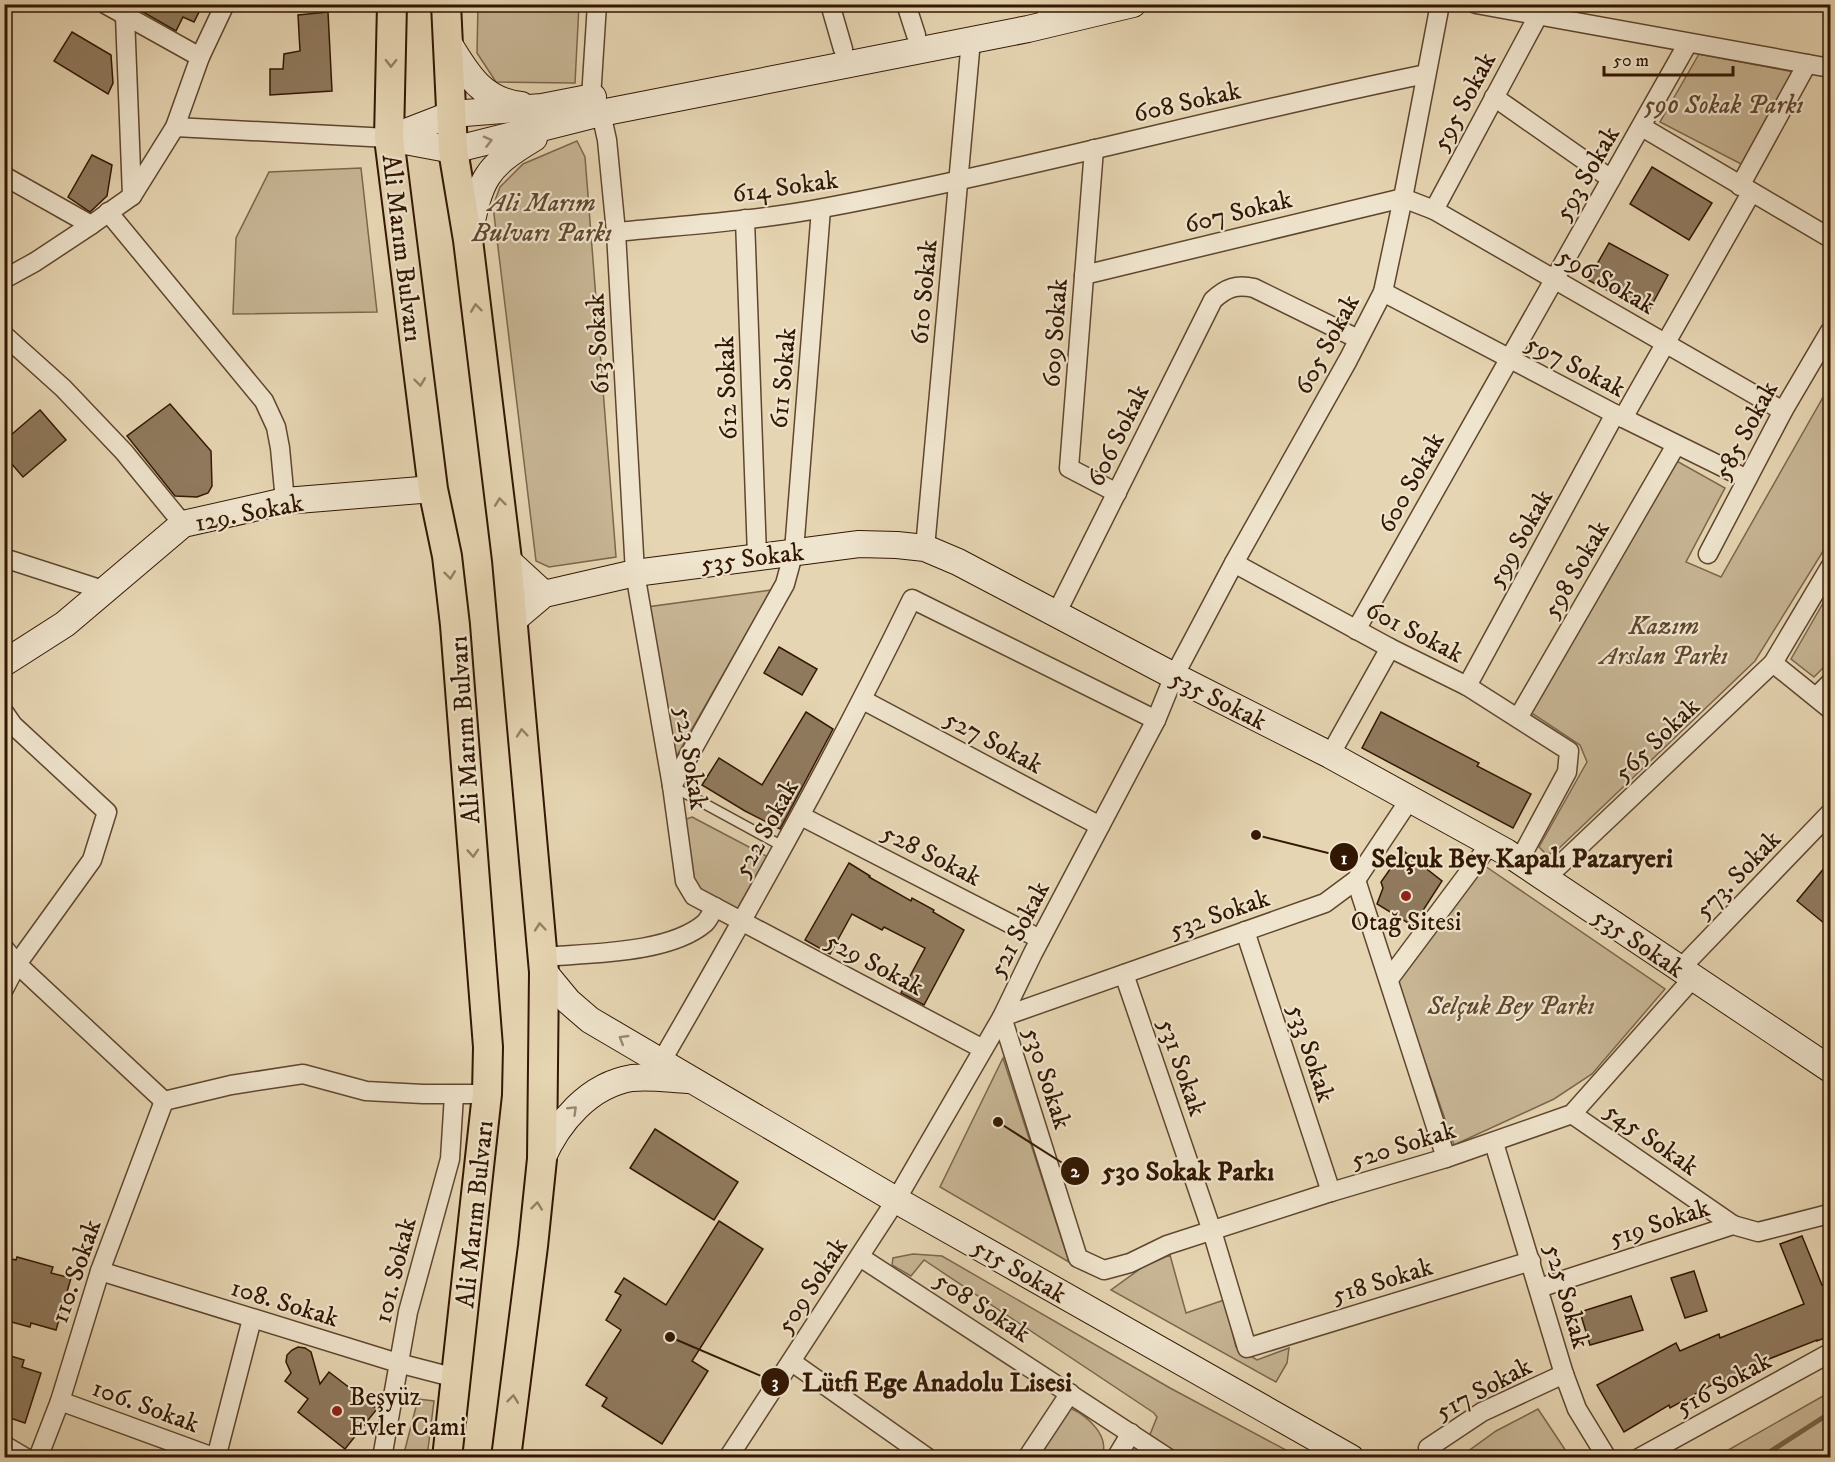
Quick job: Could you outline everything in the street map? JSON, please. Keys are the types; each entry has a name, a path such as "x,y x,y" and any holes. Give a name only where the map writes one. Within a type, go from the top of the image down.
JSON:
{"main road":[{"name":"Ali Marım Bulvarı","path":"392,4 389,138 433,489 447,556 455,625 488,1047 487,1094 447,1458"},
{"path":"446,4 453,150 468,240 507,560 544,964 542,1159 506,1458"}],"street":[{"path":"105,4 200,57"},
{"path":"4,279 91,225 132,196 175,127 200,57 225,4"},
{"name":"613 Sokak","path":"597,4 596,105 607,140 616,232 635,573"},
{"path":"830,4 843,49"},
{"path":"906,4 916,35"},
{"path":"596,105 971,40 1133,4"},
{"name":"605 Sokak","path":"1174,676 1383,292 1440,4"},
{"path":"1476,4 1830,68"},
{"path":"175,127 389,138 453,150 551,115 843,49 1052,6"},
{"path":"125,16 132,196"},
{"name":"595 Sokak","path":"1434,210 1538,16"},
{"name":"610 Sokak","path":"925,548 971,40"},
{"name":"593 Sokak","path":"1508,359 1688,43"},
{"path":"448,44 480,87 498,100 551,115"},
{"name":"599 Sokak","path":"1467,686 1619,416 1665,343 1746,189 1807,64"},
{"name":"608 Sokak","path":"959,180 1426,74"},
{"path":"1494,97 1611,178"},
{"path":"389,138 452,114 551,115"},
{"path":"468,240 478,194 490,170 551,115"},
{"path":"1642,126 1830,238"},
{"name":"609 Sokak","path":"1094,149 1069,468 1117,493"},
{"path":"4,176 91,225"},
{"name":"614 Sokak","path":"616,232 821,209 959,180"},
{"name":"596 Sokak","path":"1403,198 1434,210 1783,411"},
{"name":"607 Sokak","path":"1084,275 1403,198"},
{"name":"611 Sokak","path":"672,786 785,584 794,551 821,209"},
{"path":"108,212 264,400 276,427 285,501"},
{"name":"612 Sokak","path":"745,219 757,556"},
{"name":"606 Sokak","path":"1056,614 1213,300 1223,291 1242,286 1269,294 1358,339"},
{"name":"597 Sokak","path":"1383,292 1508,359 1747,479"},
{"name":"585 Sokak","path":"1708,554 1783,411 1830,331"},
{"path":"4,335 63,388 124,452 183,524"},
{"name":"600 Sokak","path":"1356,630 1508,359"},
{"name":"598 Sokak","path":"1518,718 1676,445"},
{"name":"129. Sokak","path":"4,663 65,624 183,524 285,501 433,489"},
{"name":"535 Sokak","path":"544,594 635,573 794,551 859,544 925,548 957,562 1330,755 1490,844 1828,1065"},
{"path":"4,558 106,591"},
{"path":"507,560 544,594 512,621"},
{"name":"601 Sokak","path":"1234,563 1390,648 1467,686 1569,751 1567,772 1519,861"},
{"name":"565 Sokak","path":"1545,879 1773,663 1830,567"},
{"name":"523 Sokak","path":"635,573 672,786 685,881 694,896 742,921"},
{"name":"522 Sokak","path":"661,1070 863,700 912,599 1156,720"},
{"path":"1330,755 1390,648"},
{"path":"1773,663 1830,709"},
{"name":"521 Sokak","path":"896,1200 1002,1017 1040,939 1156,720 1174,676"},
{"path":"1816,697 1830,683"},
{"name":"527 Sokak","path":"863,700 1100,826"},
{"path":"4,712 13,725 107,812 92,860 17,964 4,989"},
{"name":"532 Sokak","path":"1002,1017 1325,903 1356,880 1410,799"},
{"name":"573. Sokak","path":"1687,974 1830,813"},
{"name":"528 Sokak","path":"801,816 1040,939"},
{"path":"1389,979 1490,844"},
{"path":"1356,880 1446,1158"},
{"path":"544,964 639,948 682,937 706,922 715,907"},
{"name":"529 Sokak","path":"742,921 983,1049"},
{"name":"533 Sokak","path":"1245,931 1331,1192"},
{"path":"4,948 17,964 164,1101 231,1085 303,1074 366,1091 454,1095 487,1094"},
{"name":"515 Sokak","path":"544,964 568,1001 590,1020 661,1070 691,1080 896,1200 1351,1458"},
{"name":"531 Sokak","path":"1124,974 1212,1231 1247,1348"},
{"name":"520 Sokak","path":"1078,1258 1104,1270 1130,1263 1167,1245 1494,1143 1572,1114 1687,974"},
{"name":"530 Sokak","path":"1002,1017 1078,1258"},
{"name":"515 Sokak","path":"542,1159 556,1131 568,1115 583,1102 606,1088 661,1070"},
{"name":"101. Sokak","path":"382,1458 408,1312 450,1159 454,1095"},
{"name":"110. Sokak","path":"38,1458 60,1401 100,1271 164,1101"},
{"name":"545 Sokak","path":"1572,1114 1733,1225"},
{"name":"525 Sokak","path":"1494,1143 1564,1374 1577,1409 1607,1458"},
{"name":"509 Sokak","path":"728,1458 896,1200"},
{"name":"519 Sokak","path":"1539,1287 1733,1225 1758,1232 1829,1219"},
{"name":"508 Sokak","path":"860,1257 1168,1458"},
{"name":"518 Sokak","path":"1247,1348 1531,1261"},
{"name":"108. Sokak","path":"100,1271 398,1363 456,1378"},
{"path":"216,1458 252,1319"},
{"name":"516 Sokak","path":"1639,1458 1830,1353"},
{"path":"792,1362 928,1458"},
{"name":"517 Sokak","path":"1428,1448 1482,1412 1564,1374"},
{"path":"1027,1458 1070,1393"},
{"name":"106. Sokak","path":"60,1401 216,1458"},
{"path":"1116,1458 1131,1433"},
{"path":"4,1445 26,1458"}],"lane":[{"path":"672,786 783,847"}],"green space":[{"path":"478,5 579,5 575,83 496,82 477,53"},
{"name":"590 Sokak Parkı","path":"1699,54 1794,72 1743,165 1660,122"},
{"name":"Ali Marım Bulvarı Parkı","path":"577,141 585,157 616,557 549,567 536,561 493,206 500,187 523,164"},
{"path":"361,168 377,312 233,314 236,238 269,172"},
{"name":"Kazım Arslan Parkı","path":"1830,385 1830,540 1755,661 1553,854 1545,853 1539,847 1587,762 1580,745 1530,712 1675,460 1725,488 1686,562 1721,577"},
{"path":"771,590 676,757 647,607"},
{"path":"1830,591 1830,661 1814,677 1791,659"},
{"path":"692,817 768,857 734,915 695,892 681,821"},
{"name":"Selçuk Bey Parkı","path":"1485,866 1665,989 1592,1074 1554,1099 1454,1145 1397,982"},
{"path":"1003,1058 1069,1262 940,1187"},
{"path":"913,1254 942,1256 1170,1388 1299,1457 1180,1457 1149,1437 1157,1417 1154,1413 924,1260 911,1276 892,1265 893,1258"},
{"path":"1170,1255 1186,1313 1224,1300 1236,1347 1257,1360 1289,1348 1287,1363 1276,1382 1111,1290 1144,1266"},
{"path":"1830,1392 1830,1457 1716,1457"},
{"path":"418,1399 434,1401 427,1457 403,1457"},
{"path":"1070,1408 1090,1421 1100,1434 1104,1449 1102,1457 1037,1458"},
{"path":"1538,1409 1570,1457 1460,1457 1496,1431"}],"building":[{"path":"129,4 193,4 201,8 194,22 183,17 176,31"},
{"path":"328,12 332,91 270,95 270,69 283,69 284,54 300,51 298,15"},
{"path":"72,32 111,55 113,83 108,94 54,61"},
{"path":"92,155 112,165 107,196 90,212 68,197"},
{"path":"1652,167 1712,203 1689,240 1630,204"},
{"path":"1609,243 1668,275 1648,312 1588,280"},
{"path":"170,404 211,451 212,486 208,493 197,497 175,496 127,436"},
{"path":"40,410 66,440 23,477 4,455 4,441"},
{"path":"779,647 817,669 802,695 764,673"},
{"path":"806,712 833,729 780,829 702,785 719,758 762,785"},
{"path":"1381,712 1479,763 1477,766 1531,794 1513,828 1362,748"},
{"name":"Otağ Sitesi","path":"1405,852 1442,881 1413,926 1377,904 1383,888 1381,882"},
{"path":"1830,861 1830,928 1797,901"},
{"path":"849,863 911,901 912,898 934,910 933,912 964,930 924,1005 901,993 925,948 884,927 882,930 852,914 830,954 805,940"},
{"path":"655,1129 738,1182 714,1220 630,1168"},
{"path":"719,1221 763,1249 692,1361 708,1371 662,1444 602,1406 607,1398 586,1385 621,1330 606,1320 621,1295 615,1292 624,1278 666,1305"},
{"path":"1802,1236 1822,1285 1826,1284 1830,1296 1830,1336 1736,1372 1738,1376 1718,1384 1717,1382 1670,1408 1669,1405 1624,1432 1597,1385 1676,1343 1680,1351 1719,1334 1720,1338 1804,1304 1780,1244"},
{"path":"4,1257 16,1260 17,1257 53,1267 51,1273 71,1278 56,1330 31,1323 30,1327 4,1320"},
{"path":"1694,1271 1707,1311 1685,1318 1671,1278"},
{"path":"1631,1296 1643,1330 1590,1345 1580,1312"},
{"name":"Beşyüz Evler Cami","path":"298,1347 311,1352 320,1384 329,1372 377,1409 345,1449 298,1412 308,1399 285,1381 291,1373 286,1362 287,1355"},
{"path":"4,1354 24,1360 22,1367 41,1373 25,1423 4,1416"}],"waterway":[{"path":"1760,1458 1830,1413"}],"place":[{"name":"Selçuk Bey Kapalı Pazaryeri","path":"1256,835"},
{"name":"Otağ Sitesi","path":"1406,896"},
{"name":"530 Sokak Parkı","path":"998,1122"},
{"name":"Lütfi Ege Anadolu Lisesi","path":"670,1337"},
{"name":"Beşyüz Evler Cami","path":"337,1411"}]}
